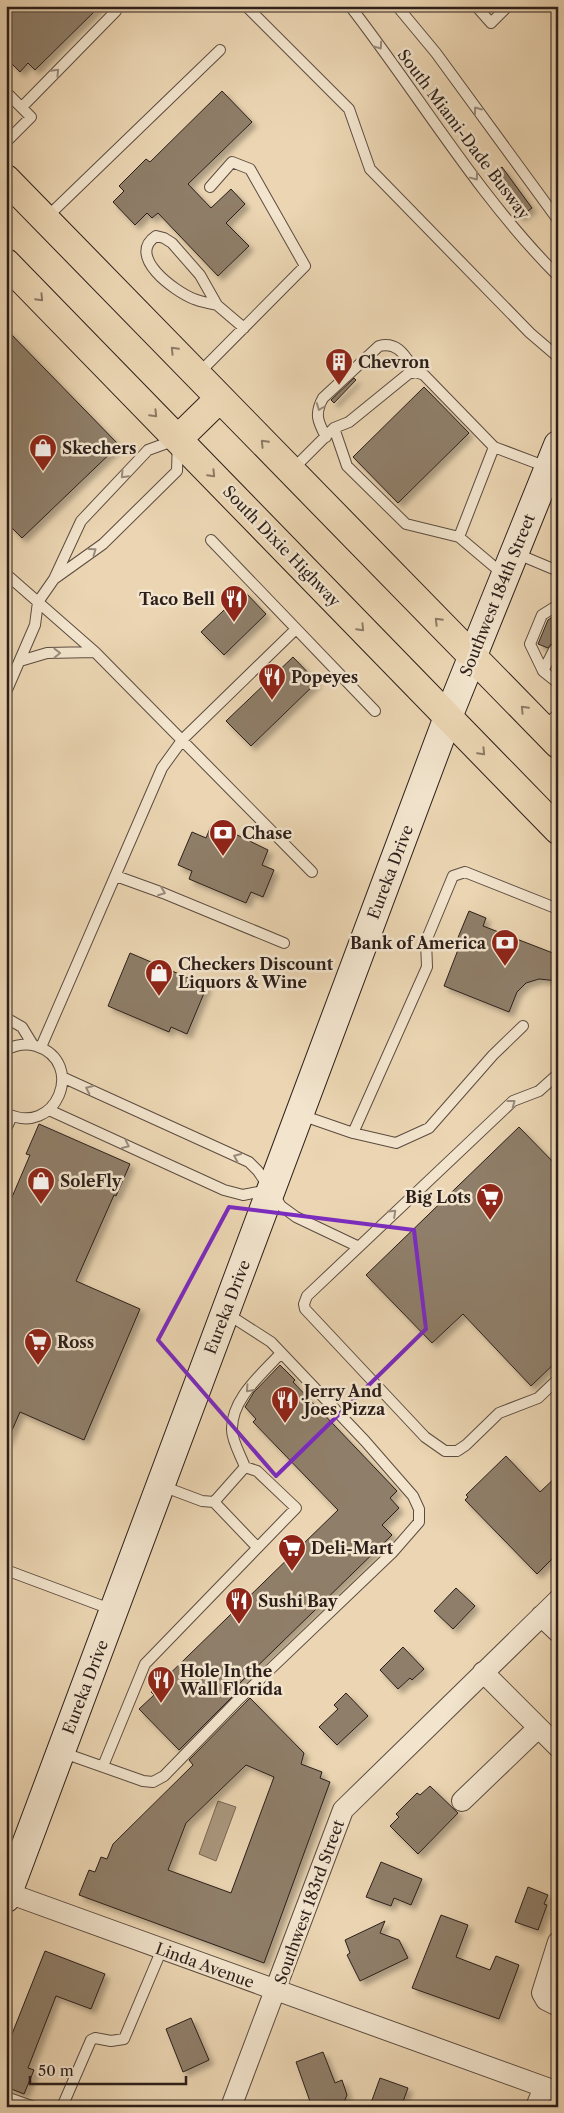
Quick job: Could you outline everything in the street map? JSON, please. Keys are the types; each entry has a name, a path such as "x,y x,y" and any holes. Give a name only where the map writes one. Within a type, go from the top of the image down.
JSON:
{"highway":[{"path":"6,179 473,656 553,729"},
{"name":"South Dixie Highway","path":"6,263 558,830"},
{"path":"178,439 220,398"}],"main road":[{"name":"Southwest 184th Street","path":"448,717 510,564 555,463"},
{"name":"Eureka Drive","path":"7,1896 448,717"}],"street":[{"name":"Southwest 183rd Street","path":"231,2107 343,1810 558,1600"},
{"path":"541,1616 558,1632"},
{"path":"483,1672 558,1747"},
{"path":"462,1801 538,1728"},
{"name":"Linda Avenue","path":"7,1896 162,1949 551,2089"},
{"path":"558,1942 542,1992 546,2000 558,2006"},
{"path":"536,2107 551,2089"}],"lane":[{"path":"247,6 349,109 370,169 530,333 558,356"},
{"name":"South Miami-Dade Busway","path":"350,6 485,190 536,254 558,276"},
{"name":"South Miami-Dade Busway","path":"397,6 436,53 558,220"},
{"path":"476,6 491,22 508,6"},
{"path":"22,107 116,10"},
{"path":"46,219 220,50"},
{"path":"6,92 31,117 6,142"},
{"path":"197,374 306,266 250,169 240,163 232,162 225,167 210,187"},
{"path":"217,305 194,300 156,272 148,260 145,247 149,241 156,236 172,243 200,275 217,305 244,328"},
{"path":"326,437 317,420 323,398 379,346 390,344 400,349 416,372"},
{"path":"292,471 334,428 349,422 408,374 416,372 424,375 494,447 555,463"},
{"path":"334,428 347,466 406,524 459,537 510,564 558,571"},
{"path":"6,692 35,625 38,602 54,579 81,522 148,450 178,439 177,471 103,544 54,579"},
{"path":"459,537 494,447"},
{"path":"212,540 375,711"},
{"path":"6,574 95,652 183,739 312,872"},
{"path":"558,604 542,615 530,644 543,671 558,682"},
{"path":"37,1046 116,876 162,768 183,739 296,629"},
{"path":"543,671 554,650"},
{"path":"20,661 46,654 95,652"},
{"path":"353,1134 427,967 426,941 453,876 465,872 558,909"},
{"path":"116,876 163,893 284,944"},
{"path":"6,1018 22,1027 37,1046 55,1059 62,1077 60,1095 50,1110 32,1118 9,1115 6,1129"},
{"path":"300,1115 353,1134 396,1143 429,1128 493,1055 524,1026"},
{"path":"6,1050 22,1044 37,1046"},
{"path":"558,1074 539,1090 513,1101 357,1246 307,1296 304,1307 425,1437 445,1451 457,1451 466,1445 499,1413 538,1398 558,1379"},
{"path":"62,1077 249,1162 272,1190 281,1206 296,1218 357,1246"},
{"path":"50,1110 224,1190 243,1195 272,1190"},
{"path":"61,1752 143,1780 153,1782 164,1776 237,1701 392,1553 419,1522 419,1509 402,1482 281,1353 258,1332 225,1313"},
{"path":"244,1467 232,1431 235,1414 242,1398 281,1353"},
{"path":"214,1502 244,1467"},
{"path":"103,1766 145,1664 296,1508 257,1471 244,1467"},
{"path":"161,1485 202,1501 214,1502 257,1547"},
{"path":"6,1570 114,1610"},
{"path":"62,2107 91,2040 95,2038 111,2041 124,2038 162,1949"},
{"path":"6,2098 34,2107"}],"highlighted area":[{"path":"229,1207 414,1230 426,1329 276,1476 158,1340"}],"shaded area":[{"path":"218,1801 236,1807 216,1861 199,1854"}],"building":[{"path":"6,6 100,6 35,70 28,63 20,72 6,58"},
{"path":"222,91 252,122 188,184 211,208 231,189 245,204 226,223 249,246 218,276 158,213 152,218 147,213 135,225 113,202 124,191 119,186 146,159 150,162"},
{"path":"502,167 532,208 520,217 490,176"},
{"path":"6,329 119,445 22,538 6,522"},
{"path":"354,378 356,380 334,403 331,400"},
{"name":"Chevron","path":"424,387 469,433 398,503 353,457"},
{"name":"Taco Bell","path":"244,591 266,614 224,655 201,632"},
{"path":"558,613 558,644 551,644 548,648 538,644 548,620"},
{"name":"Popeyes","path":"293,657 317,682 251,746 226,721"},
{"name":"Chase","path":"211,826 231,834 231,832 268,850 262,865 274,870 263,897 251,892 246,903 189,879 192,871 178,865 192,832 206,838"},
{"name":"Bank of America","path":"469,911 486,918 483,926 558,955 558,981 539,979 526,983 517,992 509,1012 444,986 461,942 457,940"},
{"path":"130,953 207,986 187,1034 171,1027 169,1032 108,1006"},
{"path":"39,1124 130,1164 116,1196 114,1195 76,1281 140,1309 84,1440 20,1412 6,1444 6,1211 30,1155 26,1154"},
{"name":"Big Lots","path":"519,1127 558,1167 558,1360 531,1386 463,1314 432,1343 366,1275"},
{"path":"280,1365 295,1380 293,1382 397,1491 390,1498 399,1508 382,1525 392,1535 238,1685 241,1688 179,1750 139,1709 154,1695 151,1692 338,1510 253,1422 256,1419 245,1407 254,1392"},
{"path":"506,1456 540,1492 558,1475 558,1553 537,1574 465,1500 468,1497 466,1495"},
{"path":"456,1588 475,1606 453,1629 434,1611"},
{"path":"403,1647 424,1669 398,1689 380,1670"},
{"path":"346,1693 368,1716 337,1745 319,1727 338,1709 334,1705"},
{"path":"250,1698 304,1753 301,1764 322,1772 320,1778 330,1782 264,1963 79,1895 89,1870 95,1872 101,1857 107,1859 113,1844 193,1765 189,1760","holes":["246,1765 274,1777 231,1893 168,1870 186,1823"]},
{"path":"430,1786 458,1813 418,1854 390,1826 399,1817 396,1814 417,1793 420,1795"},
{"path":"381,1862 422,1879 411,1905 394,1898 391,1906 366,1897"},
{"path":"528,1887 548,1895 544,1904 547,1905 538,1930 515,1922"},
{"path":"441,1915 468,1925 456,1957 490,1970 496,1956 519,1965 499,2019 412,1988"},
{"path":"385,1921 380,1933 399,1940 408,1958 360,1981 347,1955 350,1953 345,1940"},
{"path":"45,1951 105,1974 91,2009 56,1996 28,2068 34,2070 24,2094 6,2087 6,2049"},
{"path":"191,2018 209,2060 183,2072 166,2029"},
{"path":"323,2052 335,2083 342,2080 347,2095 342,2107 312,2107 296,2062"},
{"path":"380,2078 408,2088 401,2107 380,2107 371,2103"}],"place":[{"name":"Chevron","path":"339,386"},
{"name":"Skechers","path":"43,472"},
{"name":"Taco Bell","path":"234,623"},
{"name":"Popeyes","path":"272,701"},
{"name":"Chase","path":"223,857"},
{"name":"Bank of America","path":"505,967"},
{"name":"Checkers Discount Liquors & Wine","path":"159,997"},
{"name":"SoleFly","path":"41,1205"},
{"name":"Big Lots","path":"490,1221"},
{"name":"Ross","path":"38,1366"},
{"name":"Jerry And Joes Pizza","path":"285,1424"},
{"name":"Deli-Mart","path":"292,1572"},
{"name":"Sushi Bay","path":"239,1625"},
{"name":"Hole In the Wall Florida","path":"161,1704"}]}
